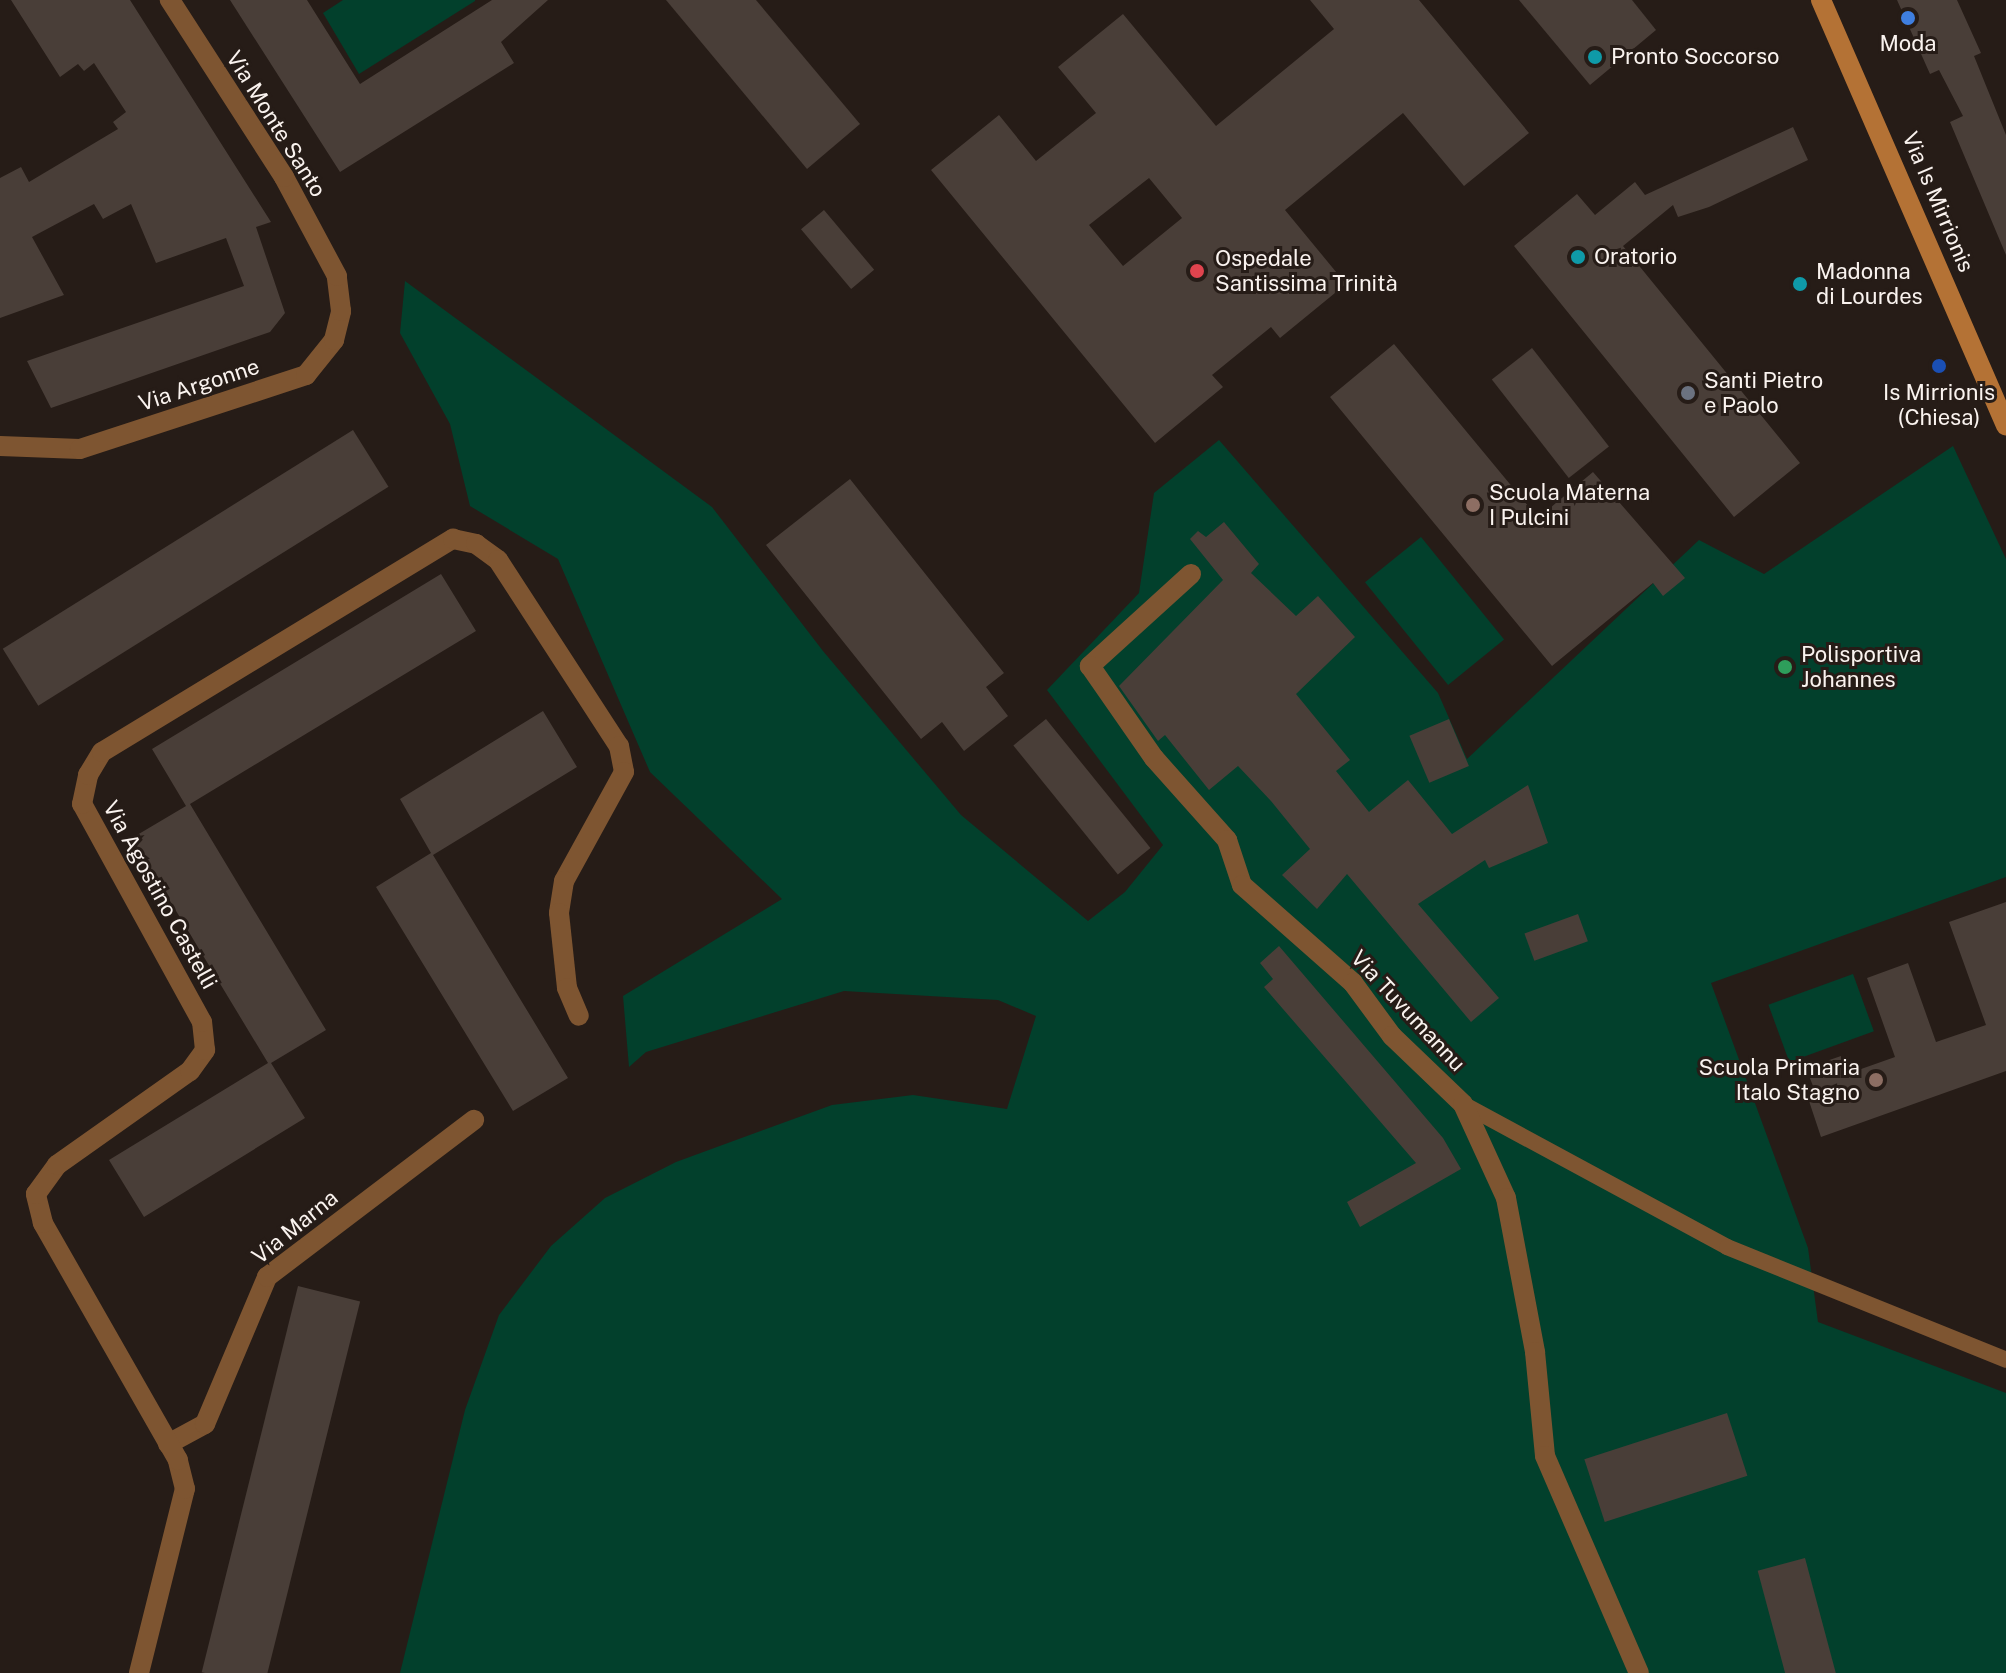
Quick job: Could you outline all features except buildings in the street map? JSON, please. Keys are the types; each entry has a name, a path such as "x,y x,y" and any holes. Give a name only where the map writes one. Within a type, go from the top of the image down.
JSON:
{"street":[{"name":"Via Monte Santo","path":"170,0 284,177 337,276"},
{"name":"Via Is Mirrionis","path":"1821,0 2004,414"},
{"name":"Via Argonne","path":"0,446 80,449 306,375 334,340 341,311 337,276"},
{"name":"Via Agostino Castelli","path":"139,1673 185,1489 168,1444 43,1223 36,1194 57,1165 190,1071 205,1050 202,1022 82,804 88,775 102,752 453,539 476,544 498,560 619,746 624,772 564,881 559,913 567,988 579,1016"},
{"name":"Via Tuvumannu","path":"1191,574 1090,666 1154,758 1227,840 1242,885 1353,983 1392,1036 1463,1104 1506,1198 1535,1352 1545,1456 1639,1673"},
{"name":"Via Marna","path":"168,1444 205,1424 267,1277 474,1120"}],"lane":[{"path":"1463,1104 1727,1247 2006,1360"}],"green space":[{"path":"343,0 475,1 359,74 323,13"},
{"path":"405,281 712,507 823,651 961,815 1088,921 1125,892 1163,845 1047,690 1139,593 1154,493 1219,440 1438,693 1467,759 1699,540 1764,574 1953,446 2006,559 2006,877 1711,983 1808,1248 1818,1322 2006,1393 2006,1673 400,1673 465,1410 499,1315 551,1246 605,1198 676,1162 832,1105 913,1095 1007,1109 1036,1016 998,1000 844,991 646,1052 629,1067 623,996 782,899 650,772 558,559 470,506 450,424 400,333"},
{"path":"1421,537 1504,640 1448,685 1365,582"},
{"path":"1853,974 1874,1031 1789,1062 1768,1005"}],"place":[{"name":"Moda","path":"1908,18"},
{"name":"Pronto Soccorso","path":"1595,57"},
{"name":"Oratorio","path":"1578,257"},
{"name":"Ospedale Santissima Trinità","path":"1197,271"},
{"name":"Madonna di Lourdes","path":"1800,284"},
{"name":"Is Mirrionis (Chiesa)","path":"1939,366"},
{"name":"Santi Pietro e Paolo","path":"1688,393"},
{"name":"Scuola Materna I Pulcini","path":"1473,505"},
{"name":"Polisportiva Johannes","path":"1785,667"},
{"name":"Scuola Primaria Italo Stagno","path":"1876,1080"}]}
